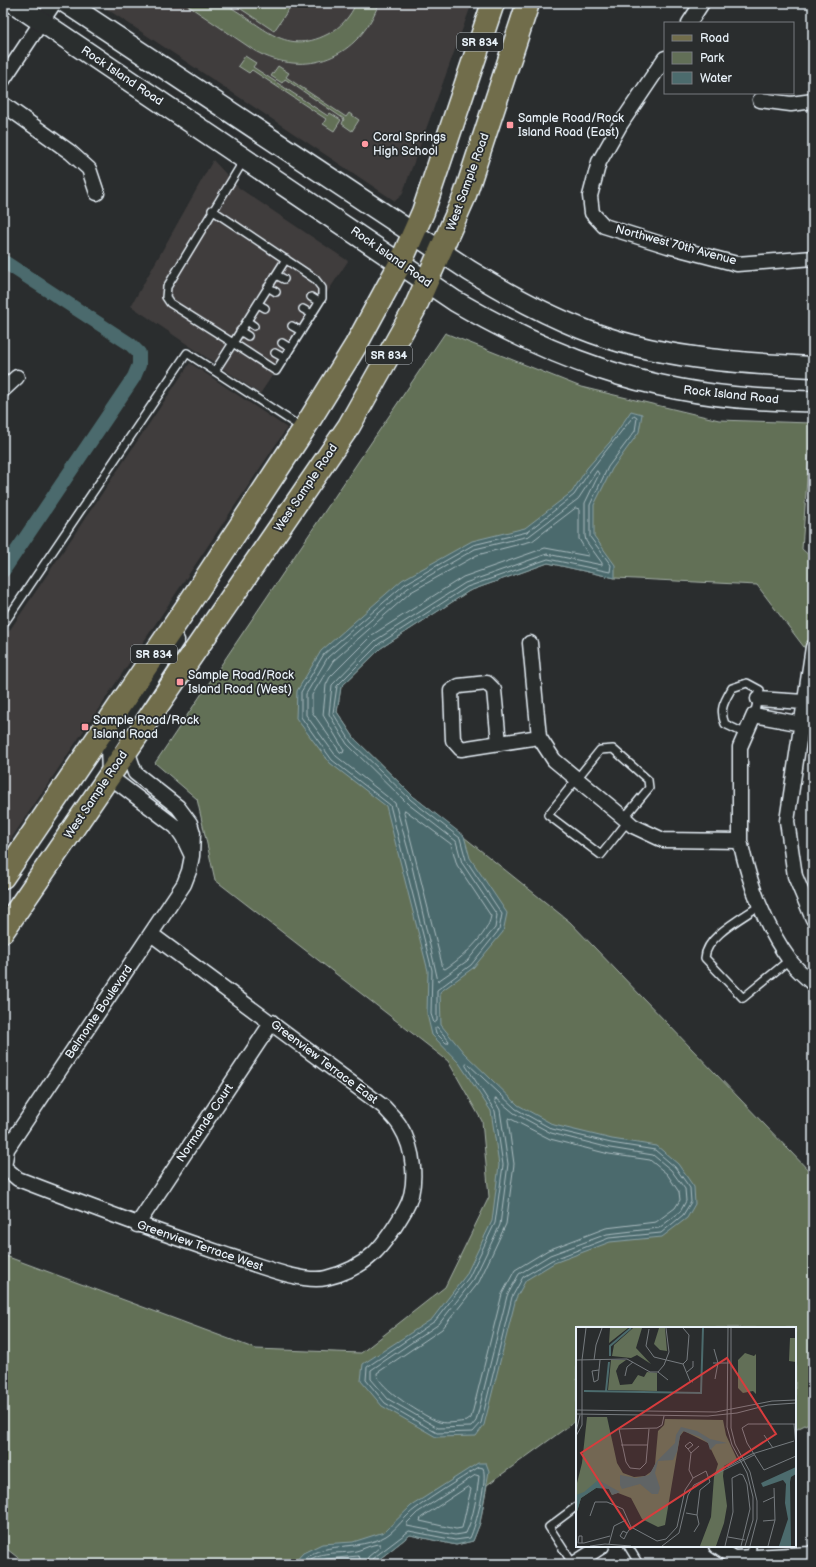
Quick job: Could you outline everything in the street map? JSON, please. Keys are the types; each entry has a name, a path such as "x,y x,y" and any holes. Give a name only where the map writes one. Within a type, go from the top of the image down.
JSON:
{"main road":[{"name":"Rock Island Road","path":"14,3 245,158 454,301 524,340 591,367 685,391 725,397 813,401"},
{"path":"66,3 441,252 505,292 547,314 581,329 626,343 718,361 813,367"},
{"name":"SR 834","path":"3,877 186,608 304,429 356,345 400,264 414,234 428,199 493,3"},
{"name":"West Sample Road","path":"3,930 348,426 414,310 464,198 528,3"},
{"path":"3,930 10,896 84,788 82,759"}],"street":[{"path":"3,80 54,3"},
{"path":"690,22 702,3"},
{"name":"Northwest 70th Avenue","path":"664,59 620,125 599,162 590,196 592,213 604,226 668,246 737,264 813,258"},
{"path":"760,100 791,104 813,101"},
{"path":"3,104 70,152 89,169 97,193"},
{"path":"3,390 17,377"},
{"path":"186,608 184,630 108,745 109,776 176,827 183,837 192,856"},
{"path":"530,643 539,737 554,760 633,826 663,840 740,841"},
{"path":"813,647 807,725 787,821 795,876 813,919"},
{"path":"499,743 494,690 487,683 459,686 451,691 453,740 461,749 539,737"},
{"path":"758,700 808,704"},
{"path":"807,725 754,715 740,747 740,841 748,875 759,906 789,960 813,984"},
{"name":"Belmonte Boulevard","path":"4,1166 7,1149 152,934 184,884 189,871 194,833 190,823 178,807 135,773 127,750"},
{"name":"Greenview Terrace East","path":"152,934 384,1107 400,1125 411,1151 413,1179 408,1203 391,1234"},
{"name":"Normande Court","path":"137,1225 272,1022"},
{"name":"Greenview Terrace West","path":"4,1166 18,1179 137,1225 290,1276 324,1279 353,1269 377,1252 391,1234"},
{"path":"573,1564 600,1547"},
{"path":"717,1547 732,1561 751,1551 812,1556"}],"lane":[{"path":"212,210 315,279 322,288 322,298 276,371 170,303 166,297 167,288 212,210 245,158"},
{"path":"215,371 286,259"},
{"path":"276,274 284,279"},
{"path":"268,287 276,292"},
{"path":"311,297 319,302"},
{"path":"258,304 265,308"},
{"path":"303,309 312,314"},
{"path":"247,321 254,326"},
{"path":"292,326 301,331"},
{"path":"240,331 248,336"},
{"path":"282,343 290,348"},
{"path":"3,625 187,353 304,429"},
{"path":"275,353 284,358"},
{"path":"746,734 725,724 721,714 724,702 732,688 747,683 760,690 754,715"},
{"path":"613,749 648,780 649,788 601,855 548,815 577,778 600,750 613,749"},
{"path":"759,906 726,928 710,942 705,951 705,958 743,998 789,960"},
{"path":"573,1564 549,1527 576,1507"},
{"path":"629,1547 639,1564"}],"shaded area":[{"name":"Coral Springs High School","path":"98,3 472,3 402,195 395,201"},
{"path":"213,160 239,188 348,261 260,394 131,306"},
{"path":"190,363 287,428 3,851 3,640"}],"green space":[{"path":"210,2 224,4 272,34 284,40 297,42 312,40 328,34 341,25 348,17 356,3 379,3 370,22 358,38 344,50 329,58 311,63 293,63 274,59 255,51 184,3"},
{"path":"232,3 293,3 274,31"},
{"path":"245,56 256,63 253,67 328,116 330,113 341,120 334,131 323,124 326,119 252,70 249,73 238,66"},
{"path":"278,66 289,73 286,77 346,117 349,113 359,120 352,131 342,124 344,119 285,79 282,83 271,76"},
{"path":"445,333 581,387 719,420 811,423 802,549 813,559 813,659 757,585 615,578 548,563 469,591 381,648 341,687 337,712 355,739 414,797 570,922 813,1175 813,1421 796,1430 796,1327 576,1327 576,1421 487,1485 480,1523 473,1541 456,1545 410,1535 373,1564 26,1564 3,1546 3,1255 256,1349 361,1353 445,1287 489,1197 482,1121 448,1061 215,880 197,799 155,763"}],"water":[{"path":"631,411 642,414 639,432 612,469 594,505 594,536 615,565 615,578 548,563 469,591 381,648 341,687 337,712 355,739 414,797 464,836 470,858 507,913 503,932 473,968 440,992 441,1025 464,1053 518,1105 554,1125 612,1139 657,1146 678,1164 694,1187 695,1204 687,1218 662,1237 610,1242 554,1263 526,1280 516,1298 484,1425 476,1436 436,1437 382,1406 361,1381 363,1364 432,1319 466,1275 492,1221 499,1165 491,1111 459,1063 432,1035 427,1014 428,971 386,806 330,763 296,718 297,691 321,651 402,580 472,541 525,528 572,492 587,468 610,442"},
{"path":"478,1463 486,1463 489,1471 480,1523 473,1541 456,1545 410,1535 373,1564 293,1564 303,1553 322,1544 353,1542 384,1532 411,1506"}],"waterway":[{"path":"3,261 130,344 139,353 139,365 134,377 3,571"}],"place":[{"name":"Sample Road/Rock Island Road (East)","path":"510,125"},
{"name":"Coral Springs High School","path":"365,144"},
{"name":"Sample Road/Rock Island Road (West)","path":"180,682"},
{"name":"Sample Road/Rock Island Road","path":"85,727"}]}
